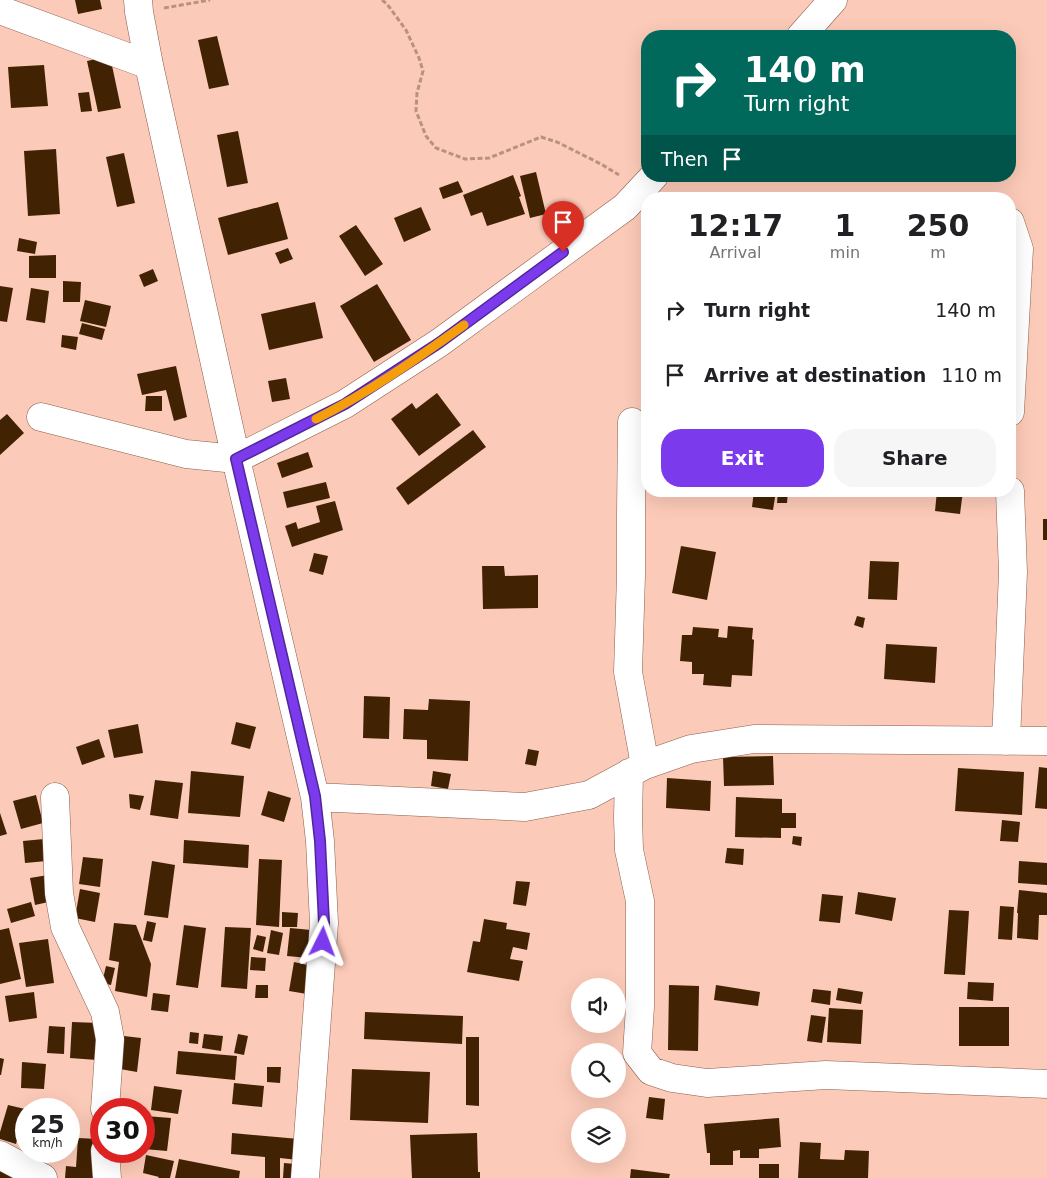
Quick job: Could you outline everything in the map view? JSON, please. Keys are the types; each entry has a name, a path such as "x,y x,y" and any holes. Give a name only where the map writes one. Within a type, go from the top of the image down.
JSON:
{"street":[{"path":"806,30 834,0"},
{"path":"138,6 149,65 236,459 315,796 320,841 324,923 305,1178"},
{"path":"0,10 149,65"},
{"path":"41,417 186,454 236,459 345,404 439,343 641,196"},
{"path":"1016,240 1019,249 1016,303"},
{"path":"632,422 628,672 637,769 629,850 640,902 640,1007 637,1053 651,1071 672,1078 707,1083 826,1074 1047,1084"},
{"path":"1006,741 1013,572 1010,497"},
{"path":"315,796 525,808 588,795 637,769 691,750 754,739 1047,741"},
{"path":"55,797 60,893 65,927 105,1012 110,1039 106,1098"},
{"path":"0,1155 43,1178"},
{"path":"105,1163 106,1178"}],"path":[{"path":"138,6 210,0"},
{"path":"382,0 406,30 419,58 423,71 417,93 416,111 426,136 436,148 465,159 489,158 541,137 557,142 601,164 641,194"}],"building":[{"path":"75,0 100,0 102,9 78,14"},
{"path":"217,36 229,85 209,89 198,40"},
{"path":"110,56 121,108 98,112 87,61"},
{"path":"44,65 48,106 11,108 8,67"},
{"path":"89,92 92,111 81,112 78,93"},
{"path":"238,131 248,183 227,187 217,135"},
{"path":"56,149 60,214 28,216 24,151"},
{"path":"124,153 135,203 117,207 106,157"},
{"path":"536,172 546,214 530,218 520,176"},
{"path":"513,175 525,214 487,226 482,212 471,216 463,195"},
{"path":"458,181 463,192 443,199 439,188"},
{"path":"278,202 288,239 228,255 218,218"},
{"path":"421,207 431,230 404,242 394,218"},
{"path":"356,225 383,264 365,276 339,236"},
{"path":"19,238 37,242 35,254 17,251"},
{"path":"288,248 293,259 280,264 275,253"},
{"path":"56,255 56,278 29,278 29,256"},
{"path":"153,269 158,281 144,287 139,275"},
{"path":"63,281 81,282 80,302 63,302"},
{"path":"377,284 411,340 374,362 340,306"},
{"path":"0,286 13,288 7,322 0,321"},
{"path":"31,288 49,291 45,323 26,320"},
{"path":"85,300 111,306 106,327 80,321"},
{"path":"315,302 323,338 269,350 261,314"},
{"path":"82,323 105,329 102,340 79,334"},
{"path":"62,335 78,337 76,350 61,347"},
{"path":"176,366 187,417 174,421 166,390 142,395 137,374"},
{"path":"286,378 290,399 272,402 268,381"},
{"path":"437,393 461,425 419,456 391,419 412,403 416,409"},
{"path":"146,396 162,396 162,411 145,411"},
{"path":"7,414 24,433 0,455 0,420"},
{"path":"473,430 486,447 408,505 396,488"},
{"path":"308,452 313,467 282,478 277,463"},
{"path":"326,482 330,498 287,508 283,492"},
{"path":"753,497 775,497 773,510 752,507"},
{"path":"778,497 788,497 787,503 777,503"},
{"path":"936,497 962,497 960,514 935,511"},
{"path":"335,501 343,530 292,547 285,526 296,522 298,529 320,522 316,506"},
{"path":"1043,519 1047,519 1047,540 1043,540"},
{"path":"681,546 716,552 707,600 672,593"},
{"path":"314,553 328,556 323,575 309,571"},
{"path":"870,561 899,562 897,600 868,599"},
{"path":"482,566 504,566 505,576 538,575 538,608 483,609"},
{"path":"857,616 865,618 863,628 854,625"},
{"path":"728,626 753,628 752,676 732,675 731,687 703,685 704,674 692,674 692,662 680,661 682,635 692,635 693,627 719,629 718,637 727,638"},
{"path":"886,644 937,647 935,683 884,679"},
{"path":"364,696 390,697 389,739 363,738"},
{"path":"429,699 470,701 468,761 427,759 427,740 403,739 404,709 428,710"},
{"path":"236,722 256,727 250,749 231,744"},
{"path":"138,724 143,753 114,758 108,730"},
{"path":"99,739 105,757 82,765 76,747"},
{"path":"528,749 539,751 536,766 525,764"},
{"path":"773,756 774,785 724,786 723,757"},
{"path":"1039,767 1047,768 1047,809 1035,808"},
{"path":"958,768 1024,772 1022,815 955,811"},
{"path":"191,771 244,776 240,817 188,813"},
{"path":"433,771 451,774 448,789 431,786"},
{"path":"667,778 711,781 710,811 666,808"},
{"path":"155,780 183,783 178,819 150,815"},
{"path":"268,791 291,798 284,822 261,815"},
{"path":"129,794 144,796 140,810 130,808"},
{"path":"36,795 43,823 21,829 13,801"},
{"path":"736,797 782,799 782,813 796,813 796,828 781,828 781,838 735,837"},
{"path":"0,813 7,834 0,836"},
{"path":"1002,820 1020,822 1018,842 1000,841"},
{"path":"793,836 802,837 801,846 792,844"},
{"path":"44,839 47,861 25,863 23,841"},
{"path":"184,840 249,845 248,868 183,863"},
{"path":"727,848 744,849 743,865 725,863"},
{"path":"83,857 103,859 100,887 79,884"},
{"path":"259,859 282,860 279,927 256,925"},
{"path":"152,861 175,865 168,918 144,915"},
{"path":"1019,861 1047,863 1047,885 1018,883"},
{"path":"48,875 53,901 35,905 30,878"},
{"path":"516,881 530,882 526,906 513,904"},
{"path":"80,889 100,893 95,922 75,918"},
{"path":"1019,890 1047,893 1047,915 1039,915 1038,940 1017,938"},
{"path":"858,892 896,898 892,921 855,914"},
{"path":"822,894 843,896 840,923 819,921"},
{"path":"31,902 35,916 11,923 7,909"},
{"path":"1000,906 1014,907 1012,940 998,939"},
{"path":"949,910 969,911 965,975 944,974"},
{"path":"282,912 298,913 297,927 282,927"},
{"path":"484,919 507,923 506,929 530,933 527,950 513,947 510,959 523,961 519,981 467,972 473,941 480,942"},
{"path":"147,921 156,923 152,942 143,940"},
{"path":"114,923 136,925 151,964 147,997 115,991 119,962 109,960"},
{"path":"184,925 206,928 198,988 176,985"},
{"path":"225,927 251,928 247,989 221,987"},
{"path":"9,928 21,979 0,984 0,930"},
{"path":"290,928 322,931 320,959 287,956"},
{"path":"271,930 283,933 279,955 267,953"},
{"path":"257,935 266,937 263,952 253,949"},
{"path":"48,939 54,983 26,987 19,943"},
{"path":"251,957 266,958 265,971 250,970"},
{"path":"294,962 312,966 307,994 289,991"},
{"path":"106,966 115,968 111,985 102,983"},
{"path":"968,982 994,983 993,1001 967,999"},
{"path":"256,985 268,985 268,998 255,998"},
{"path":"669,985 699,986 698,1051 668,1050"},
{"path":"716,985 760,992 758,1006 714,1000"},
{"path":"838,988 863,992 861,1004 836,1000"},
{"path":"813,989 831,991 830,1005 811,1002"},
{"path":"34,992 37,1018 9,1022 5,996"},
{"path":"153,993 170,995 168,1012 151,1010"},
{"path":"959,1007 1009,1007 1009,1046 959,1046"},
{"path":"829,1008 863,1010 861,1044 827,1042"},
{"path":"365,1012 463,1016 462,1044 364,1039"},
{"path":"811,1015 826,1017 822,1043 807,1041"},
{"path":"72,1022 99,1023 97,1060 70,1058"},
{"path":"49,1026 65,1027 64,1054 47,1053"},
{"path":"190,1032 199,1033 198,1044 189,1043"},
{"path":"204,1034 223,1036 221,1051 202,1048"},
{"path":"238,1034 248,1036 244,1055 234,1053"},
{"path":"124,1036 141,1038 137,1072 120,1069"},
{"path":"466,1037 479,1037 479,1106 466,1105"},
{"path":"178,1051 237,1056 235,1080 176,1074"},
{"path":"0,1058 4,1059 1,1075 0,1075"},
{"path":"22,1062 46,1064 44,1089 21,1088"},
{"path":"267,1067 281,1067 280,1083 267,1082"},
{"path":"352,1069 430,1072 428,1123 350,1120"},
{"path":"234,1083 264,1086 262,1107 232,1104"},
{"path":"154,1086 182,1090 178,1114 155,1111 155,1098 152,1098"},
{"path":"649,1097 665,1099 663,1120 646,1118"},
{"path":"8,1105 15,1107 15,1144 0,1139 0,1132"},
{"path":"155,1117 171,1118 167,1151 155,1150"},
{"path":"779,1118 781,1147 759,1149 759,1158 740,1158 740,1150 733,1151 733,1165 710,1165 710,1153 707,1153 704,1124"},
{"path":"232,1133 299,1139 298,1160 280,1158 280,1178 265,1178 265,1157 231,1154"},
{"path":"477,1133 478,1172 480,1172 480,1178 412,1178 410,1135"},
{"path":"80,1138 90,1139 90,1163 97,1163 96,1178 65,1178 66,1166 76,1167 76,1163 80,1163"},
{"path":"800,1142 821,1143 820,1159 844,1160 845,1150 869,1151 868,1178 798,1178"},
{"path":"155,1157 174,1161 170,1178 158,1178 143,1173 145,1163 155,1163"},
{"path":"179,1159 240,1171 239,1178 175,1178"},
{"path":"284,1163 295,1164 294,1178 283,1178"},
{"path":"759,1164 779,1164 779,1178 759,1178"},
{"path":"0,1167 23,1178 0,1178"},
{"path":"631,1169 670,1174 669,1178 630,1178"}],"slow traffic":[{"path":"316,419 345,404 464,325"}],"route":[{"path":"323,942 324,923 320,841 315,796 236,459 345,404 439,343 563,252"}]}
